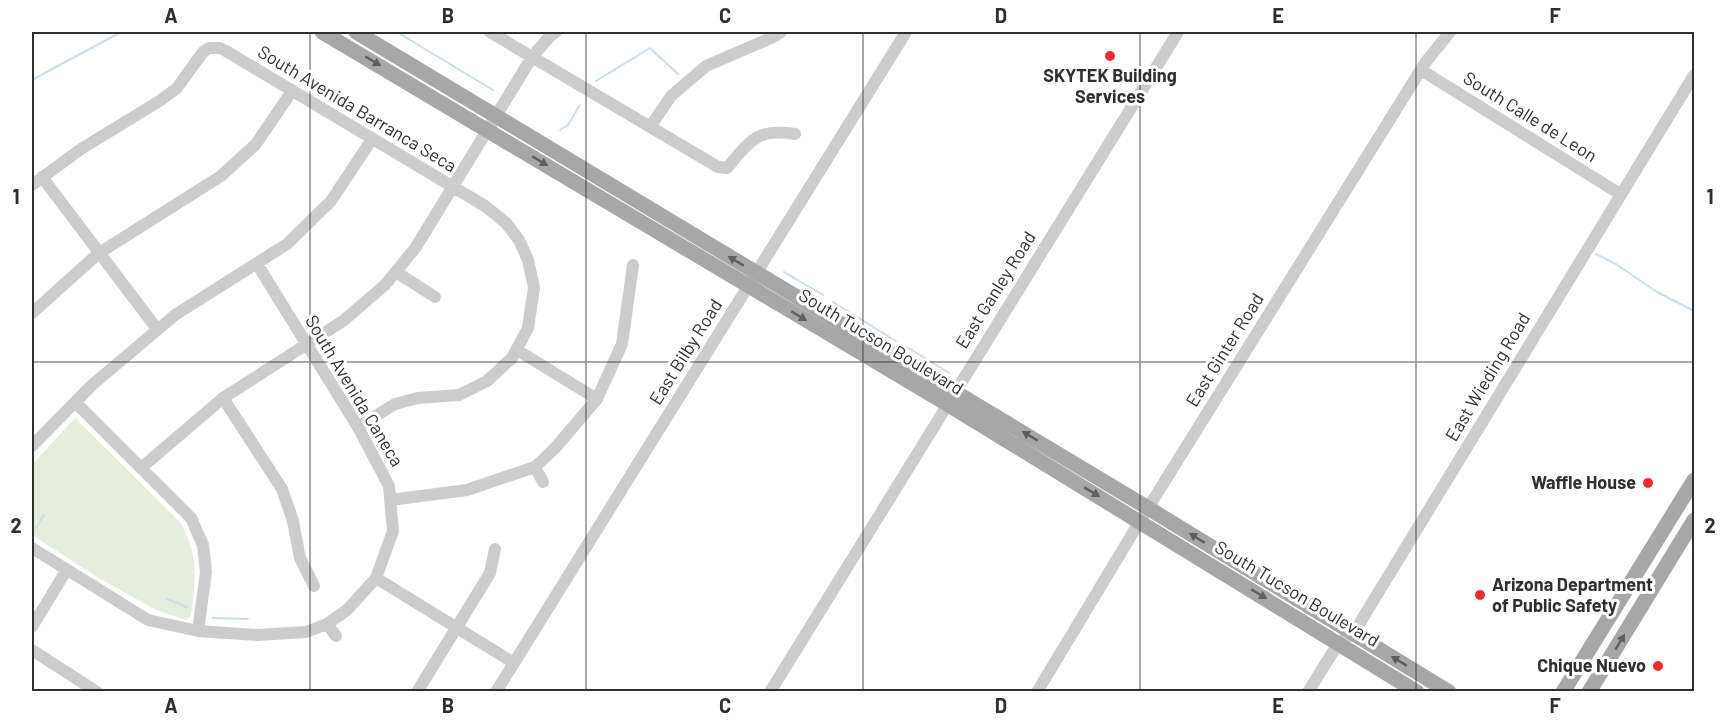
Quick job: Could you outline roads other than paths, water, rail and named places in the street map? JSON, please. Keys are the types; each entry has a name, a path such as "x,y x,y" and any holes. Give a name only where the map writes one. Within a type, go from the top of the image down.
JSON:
{"main road":[{"name":"South Tucson Boulevard","path":"322,32 753,280 951,398 1148,508 1449,692"},
{"name":"South Tucson Boulevard","path":"356,32 498,116 753,280"},
{"name":"South Tucson Boulevard","path":"951,398 1140,521 1417,692"},
{"path":"1563,692 1695,480"},
{"path":"1589,692 1695,520"},
{"path":"1656,542 1674,553"}],"street":[{"path":"490,32 718,167 727,168 753,139 766,133 776,131 795,134"},
{"path":"141,468 222,398 343,321 385,285 416,247 532,57 556,32"},
{"path":"650,127 671,96 706,66 781,32"},
{"name":"East Bilby Road","path":"496,692 906,32"},
{"name":"East Ganley Road","path":"770,692 1178,32"},
{"name":"East Ginter Road","path":"1037,692 1148,508 1421,70 1449,32"},
{"name":"South Avenida Barranca Seca","path":"37,181 81,149 177,88 209,44 226,51 485,206 524,241 534,288 528,328 513,358 487,381 459,394 417,398 395,405 358,427"},
{"name":"South Calle de Leon","path":"1421,70 1620,194"},
{"name":"East Wieding Road","path":"1308,692 1339,642 1353,634 1620,194 1695,75"},
{"path":"32,313 99,253 221,176 256,144 292,91"},
{"path":"32,446 92,385 157,329 175,315 287,244 331,201 372,139"},
{"path":"37,181 99,253 157,329"},
{"name":"South Avenida Caneca","path":"257,264 305,345 358,427 389,486 393,531 376,578"},
{"path":"390,500 467,490 535,467 555,448 597,399 622,344 633,265"},
{"path":"396,272 435,297"},
{"path":"517,350 597,399"},
{"path":"222,398 282,489 294,521 300,558 314,586"},
{"path":"75,402 191,518 203,545 206,572 198,632"},
{"path":"535,467 543,482"},
{"path":"32,548 148,620 198,632 257,635 306,632 327,624 346,610 376,578 514,663"},
{"path":"417,692 490,573 495,549"},
{"path":"32,627 66,571"},
{"path":"327,624 336,636"},
{"path":"32,650 97,692"}],"waterway":[{"path":"32,80 121,32"},
{"path":"397,32 493,90"},
{"path":"596,81 650,48 678,74"},
{"path":"560,130 568,125 580,105"},
{"path":"1596,254 1616,264 1657,292 1694,311"},
{"path":"784,272 823,295"},
{"path":"833,302 896,341"},
{"path":"907,347 949,373"},
{"path":"36,528 44,515"},
{"path":"167,599 187,607"},
{"path":"213,618 248,619"}],"place":[{"name":"SKYTEK Building Services","path":"1110,56"},
{"name":"Waffle House","path":"1648,483"},
{"name":"Arizona Department of Public Safety","path":"1480,595"},
{"name":"Chique Nuevo","path":"1658,666"}]}
